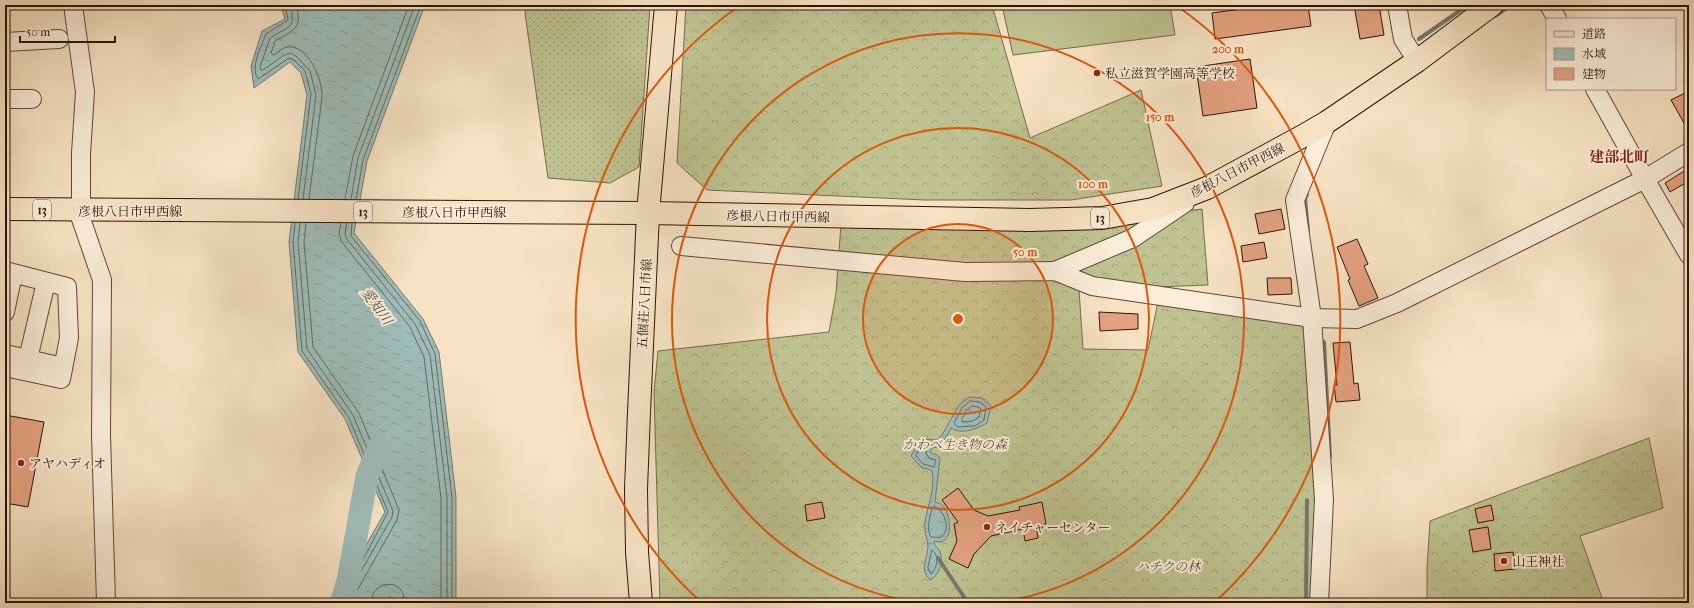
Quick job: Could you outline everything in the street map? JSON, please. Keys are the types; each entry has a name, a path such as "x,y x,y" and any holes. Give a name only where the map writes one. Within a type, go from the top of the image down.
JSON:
{"main road":[{"name":"五個荘八日市線","path":"641,603 637,552 636,489 648,213 666,5"},
{"name":"彦根八日市甲西線","path":"5,209 648,213 1030,220 1102,218 1153,209 1207,188 1327,122 1417,61 1492,5"}],"street":[{"path":"73,5 85,92 81,153 81,199 78,210 102,280 101,435 106,603"},
{"path":"1397,5 1402,39 1417,61"},
{"path":"1549,5 1556,18"},
{"path":"5,42 59,39"},
{"path":"1596,90 1689,255"},
{"path":"5,99 32,99"},
{"path":"1319,603 1324,500 1305,318 1295,200 1327,122"},
{"path":"1055,271 1092,286 1305,318 1357,319 1397,303 1645,179 1689,152"},
{"path":"681,246 965,272 1055,271 1133,238 1207,188"},
{"path":"5,312 9,273 67,287 69,338 60,379 5,367"},
{"path":"28,359 46,282"},
{"path":"5,354 63,367"}],"green space":[{"path":"528,5 650,5 639,167 610,183 548,178 525,13"},
{"path":"686,5 992,5 1030,138 1141,90 1162,186 1071,200 925,200 707,190 677,163"},
{"path":"1002,5 1170,5 1175,35 1013,55"},
{"name":"かわべ生き物の森","path":"1202,209 1208,285 1079,290 1083,349 1148,350 1160,292 1307,313 1319,458 1313,603 660,603 654,392 658,351 829,332 836,293 841,224 1079,223"},
{"path":"1649,438 1663,508 1580,536 1602,598 1589,603 1427,603 1427,569 1430,521"}],"water":[{"path":"281,5 425,5 367,161 354,233 423,319 439,352 456,497 456,603 389,603 390,596 385,603 333,603 385,512 345,419 298,352 289,242 307,95 301,73 290,62 254,88 251,66 262,31 285,19"},
{"path":"969,397 982,398 991,406 987,423 965,431 951,428 941,446 932,448 930,452 932,454 936,454 940,458 935,502 944,507 950,524 948,536 945,540 940,542 934,541 940,552 941,564 936,575 930,580 925,572 928,545 925,526 933,484 932,471 922,468 911,456 920,439 937,440 942,435 959,405"}],"building":[{"path":"1271,5 1308,5 1311,26 1215,39 1212,13"},
{"path":"1354,5 1379,5 1384,35 1360,39"},
{"path":"1250,59 1257,108 1203,116 1196,67"},
{"path":"1685,93 1689,100 1689,132 1671,100"},
{"path":"1689,168 1689,181 1670,192 1665,183"},
{"path":"1281,209 1285,229 1259,234 1255,214"},
{"path":"1357,239 1368,264 1364,266 1378,298 1359,306 1348,280 1350,279 1337,247"},
{"path":"1264,242 1267,258 1243,262 1241,246"},
{"path":"1267,278 1291,278 1292,294 1268,295"},
{"path":"1099,312 1138,314 1138,329 1100,331"},
{"path":"1350,342 1354,384 1358,383 1360,400 1336,402 1334,385 1337,385 1333,343"},
{"name":"アヤハディオ","path":"5,415 44,422 28,507 5,503"},
{"name":"ネイチャーセンター","path":"958,488 974,510 988,516 1020,510 1019,507 1042,502 1046,524 1036,526 1038,538 1025,541 1023,529 991,536 974,554 968,568 949,559 957,541 954,524 958,522 942,500"},
{"path":"822,502 825,518 807,521 805,505"},
{"path":"1491,505 1494,520 1478,523 1475,509"},
{"path":"1488,527 1491,549 1473,552 1469,530"},
{"name":"山王神社","path":"1513,552 1515,569 1495,571 1494,554"}],"waterway":[{"path":"1419,39 1468,5"},
{"path":"1495,16 1511,5"},
{"path":"1307,195 1305,198 1308,231"},
{"path":"1324,342 1330,457"},
{"name":"愛知川","path":"341,603 348,581 367,476 380,445"},
{"path":"1306,603 1307,500"},
{"path":"938,558 966,600 970,603"}],"place":[{"name":"私立滋賀学園高等学校","path":"1097,73"},
{"name":"アヤハディオ","path":"21,463"},
{"name":"ネイチャーセンター","path":"987,527"},
{"name":"山王神社","path":"1504,561"}],"district":[{"name":"建部北町","path":"1619,157"}],"park label":[{"name":"ハチクの林","path":"1168,566"}]}
